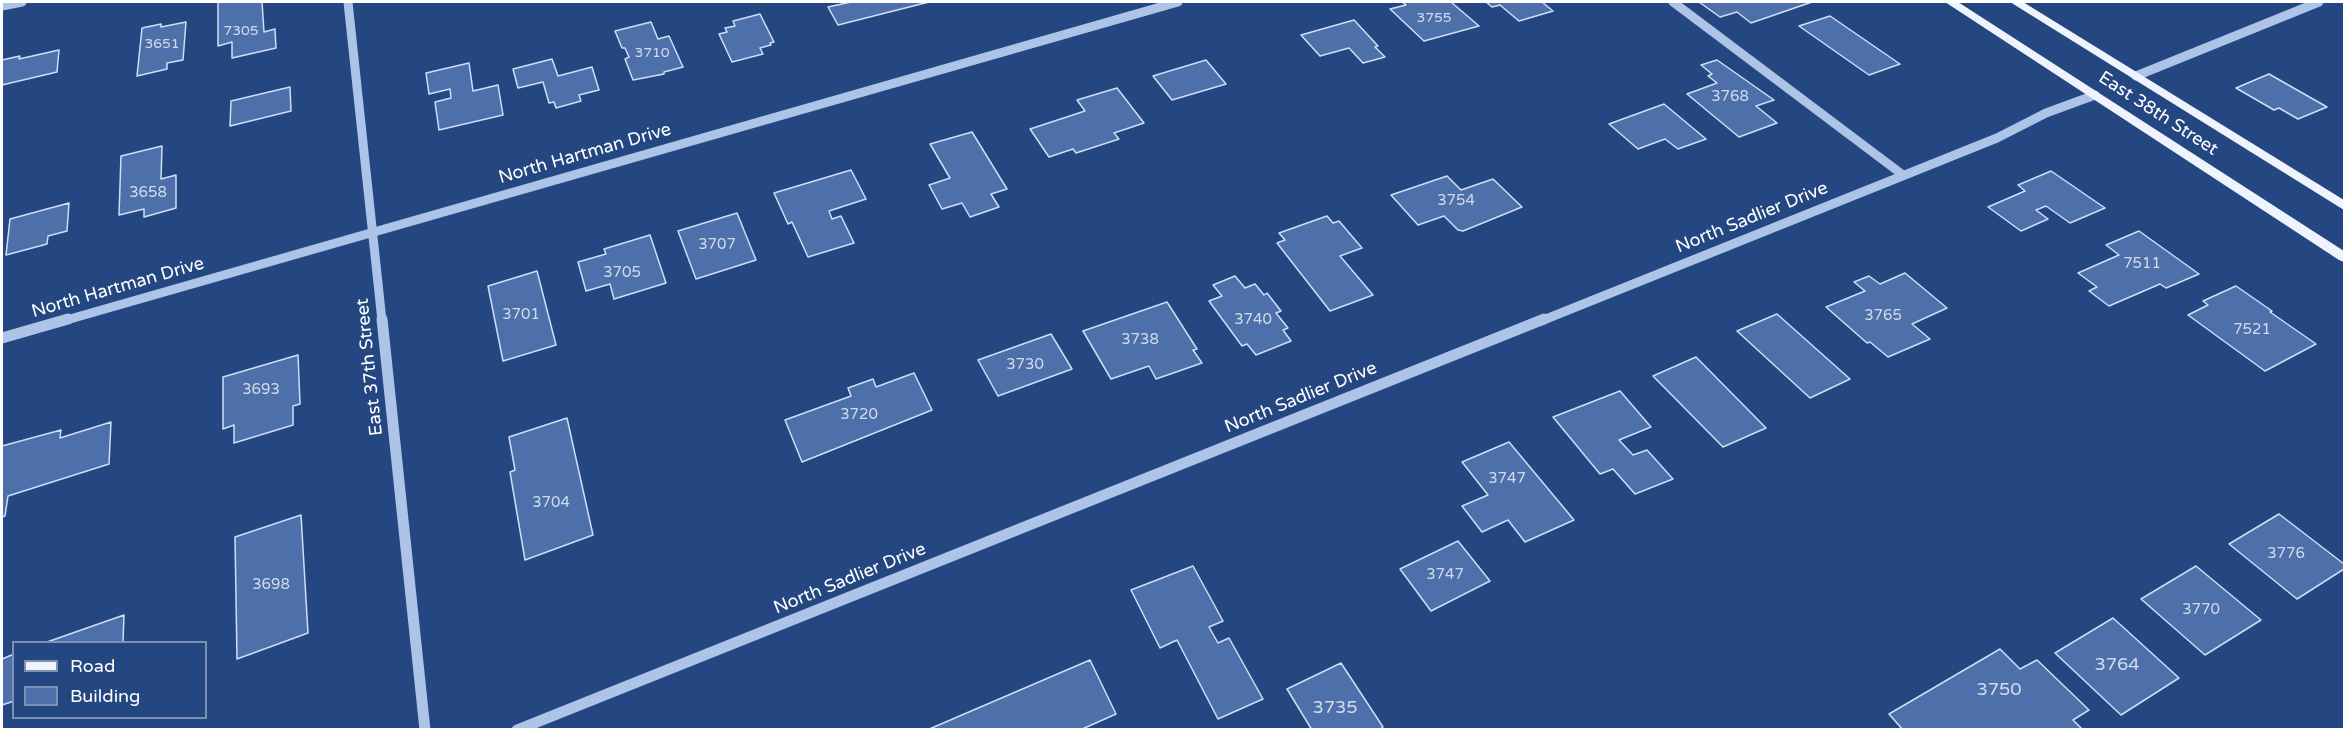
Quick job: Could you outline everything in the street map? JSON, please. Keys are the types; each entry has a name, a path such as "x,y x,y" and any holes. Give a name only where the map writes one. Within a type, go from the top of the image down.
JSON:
{"main road":[{"name":"East 38th Street","path":"1951,2 2344,257"},
{"name":"East 38th Street","path":"2016,2 2344,206"}],"street":[{"path":"2,6 22,2"},
{"name":"East 37th Street","path":"348,2 425,729"},
{"name":"North Hartman Drive","path":"2,338 1178,2"},
{"path":"1673,2 1903,176"},
{"path":"2136,76 2319,2"},
{"name":"North Sadlier Drive","path":"518,729 1903,176 1997,138 2046,112 2095,95"}],"building":[{"path":"218,2 262,2 264,32 275,29 276,48 232,58 232,42 218,46"},
{"path":"851,2 929,2 838,25 828,7"},
{"path":"1402,2 1451,2 1479,26 1424,41 1390,9 1406,5"},
{"path":"1486,2 1542,2 1553,11 1519,21 1500,5 1492,7"},
{"path":"1699,2 1812,2 1751,23 1737,12 1720,17"},
{"path":"760,14 774,42 760,48 763,54 732,62 719,34 727,32 725,28 735,26 733,21"},
{"path":"1830,16 1900,64 1869,75 1799,26"},
{"path":"1354,20 1385,57 1363,63 1349,48 1320,56 1301,35"},
{"path":"186,22 183,60 167,63 167,69 137,76 142,28"},
{"path":"651,22 658,39 669,36 683,67 664,72 664,74 633,80 625,59 629,57 625,48 622,48 615,31"},
{"path":"59,50 57,72 2,85 2,60 20,56 19,59"},
{"path":"552,59 558,76 592,67 599,90 579,95 581,101 556,108 554,102 549,103 543,82 518,88 513,69"},
{"path":"1206,60 1226,84 1172,100 1153,76"},
{"path":"1717,60 1774,100 1756,106 1777,123 1739,137 1687,94 1717,83 1708,76 1712,74 1701,65"},
{"path":"469,63 473,91 498,85 503,115 439,130 435,102 451,98 450,89 429,94 426,73"},
{"path":"2269,74 2327,107 2298,119 2279,108 2274,110 2236,88"},
{"path":"290,87 291,111 230,126 231,101"},
{"path":"1117,88 1144,123 1114,133 1119,139 1076,153 1073,149 1049,157 1030,129 1085,111 1077,100"},
{"path":"1664,104 1706,139 1678,149 1665,139 1638,149 1609,124"},
{"path":"972,132 1007,189 991,194 999,207 970,217 962,203 942,209 929,185 950,178 930,144"},
{"path":"162,146 161,179 176,175 176,208 144,217 144,209 119,215 121,156"},
{"path":"851,170 866,199 829,211 832,219 841,216 854,243 808,257 792,222 788,224 774,193"},
{"path":"2051,171 2105,208 2070,223 2046,206 2036,210 2048,219 2021,231 1988,207 2025,191 2018,185"},
{"path":"1447,176 1461,190 1493,179 1522,207 1463,231 1458,230 1444,216 1418,225 1391,195"},
{"path":"69,203 67,231 48,236 47,244 6,255 10,219"},
{"path":"737,213 756,260 696,279 678,231"},
{"path":"1327,216 1333,223 1339,221 1362,248 1340,256 1373,295 1330,311 1277,243 1285,240 1279,233"},
{"path":"2139,231 2199,274 2166,288 2160,284 2109,306 2089,291 2097,287 2078,273 2119,255 2106,245"},
{"path":"650,235 666,283 614,299 610,284 586,291 578,262 606,254 604,249"},
{"path":"537,271 556,345 503,361 488,286"},
{"path":"1905,273 1947,308 1912,324 1930,339 1888,357 1870,342 1867,343 1826,307 1865,291 1854,282 1869,276 1880,284"},
{"path":"1235,276 1245,288 1255,284 1264,295 1267,293 1281,311 1276,313 1288,328 1283,330 1291,341 1256,355 1247,344 1242,346 1209,301 1222,296 1213,285"},
{"path":"2236,286 2316,344 2265,371 2188,315 2208,305 2203,301"},
{"path":"1167,302 1197,349 1193,350 1202,363 1156,379 1149,366 1111,379 1083,331"},
{"path":"1777,314 1850,379 1810,398 1737,331"},
{"path":"1051,334 1072,369 998,396 978,360"},
{"path":"298,355 300,404 293,406 293,425 234,443 234,425 223,429 223,377"},
{"path":"1696,357 1766,428 1723,447 1653,376"},
{"path":"914,373 932,410 802,462 785,420 851,396 848,388 873,379 876,387"},
{"path":"1620,391 1651,427 1619,440 1633,455 1647,450 1673,479 1635,494 1613,469 1600,474 1553,417"},
{"path":"567,418 593,535 525,560 510,472 515,470 509,437"},
{"path":"111,422 109,464 8,496 5,516 2,517 2,446 61,430 60,438"},
{"path":"1509,442 1574,520 1525,542 1508,520 1482,532 1462,506 1488,495 1462,462"},
{"path":"2279,514 2344,564 2344,569 2297,599 2229,544"},
{"path":"301,515 308,633 237,659 235,537"},
{"path":"1458,541 1490,581 1431,611 1400,569"},
{"path":"1193,566 1223,621 1209,627 1218,643 1229,638 1263,699 1218,719 1177,640 1160,648 1131,590"},
{"path":"2196,566 2261,620 2205,655 2141,599"},
{"path":"124,615 123,641 50,641"},
{"path":"2113,618 2179,678 2121,715 2055,653"},
{"path":"2000,649 2020,669 2037,660 2089,710 2073,720 2082,729 1903,730 1889,714"},
{"path":"12,655 12,702 2,705 2,659"},
{"path":"1090,660 1116,714 1080,730 927,730"},
{"path":"1341,663 1383,727 1379,730 1312,730 1287,689"}]}
